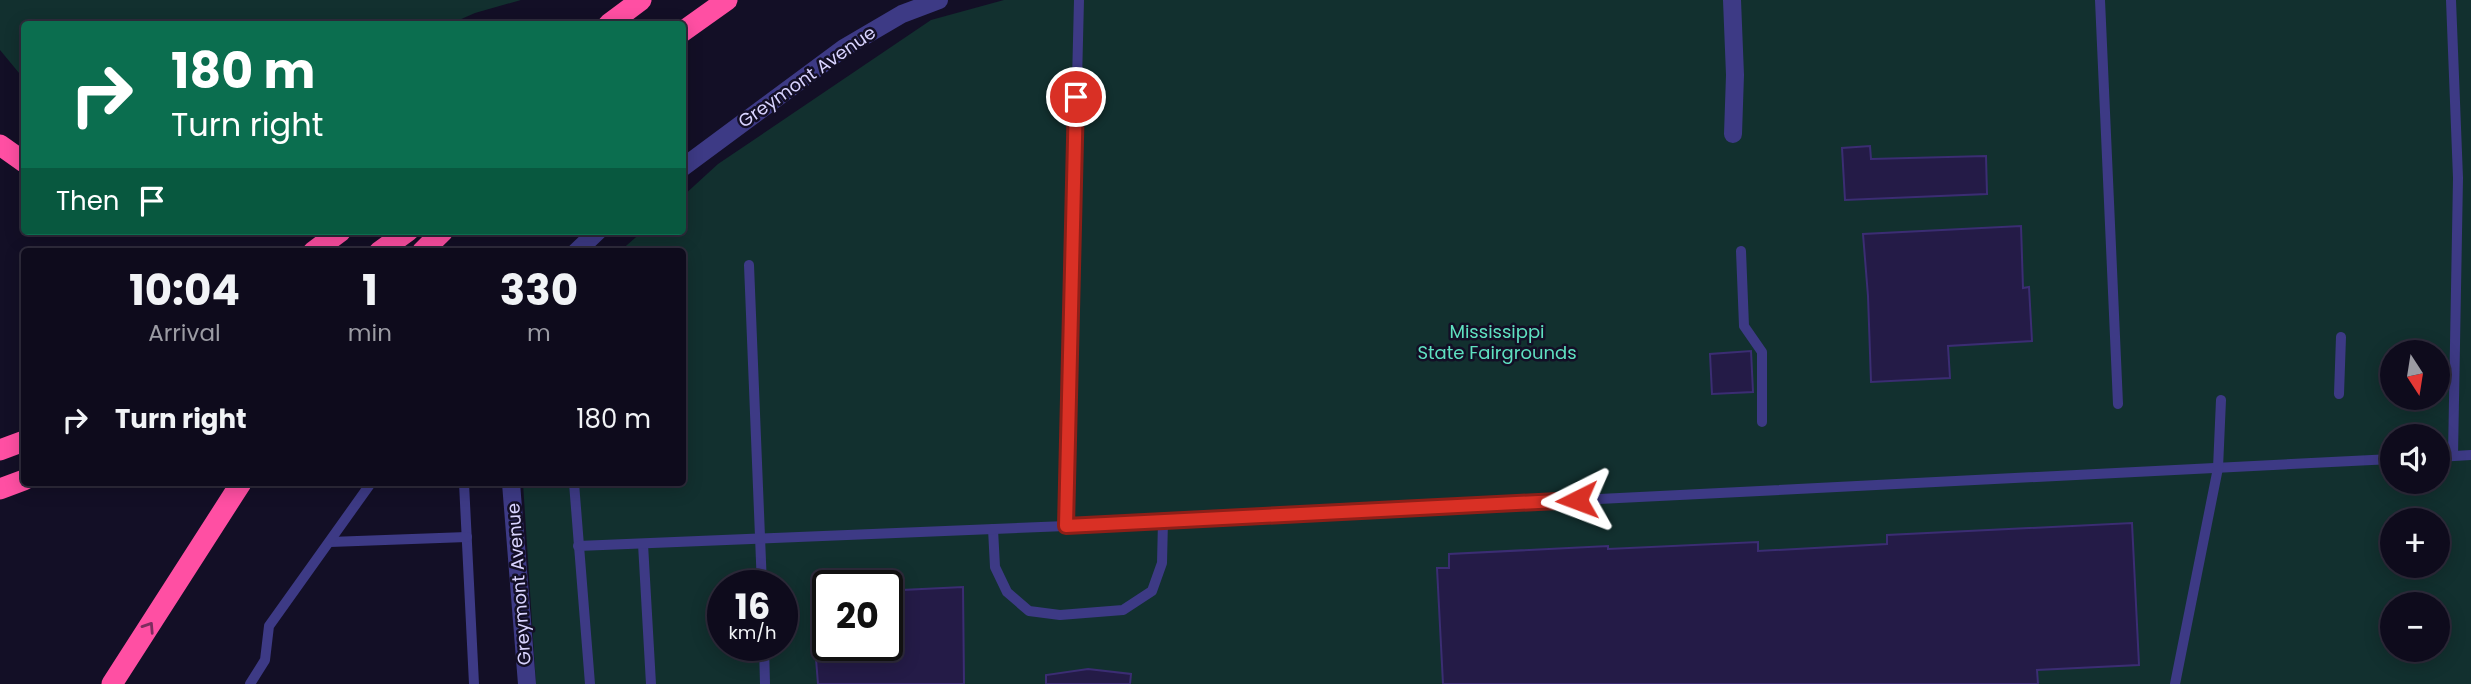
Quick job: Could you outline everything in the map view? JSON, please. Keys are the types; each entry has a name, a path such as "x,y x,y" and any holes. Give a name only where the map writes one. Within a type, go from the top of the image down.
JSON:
{"highway":[{"path":"614,21 641,0"},
{"path":"686,29 727,0"},
{"path":"0,145 21,160"},
{"path":"318,248 336,235"},
{"path":"385,248 402,235"},
{"path":"426,248 439,235"},
{"path":"0,450 21,442"},
{"path":"0,488 21,481"},
{"path":"112,684 239,486"}],"street":[{"name":"Greymont Avenue","path":"686,164 864,35 902,14 939,0"},
{"path":"1732,0 1735,75 1733,134"},
{"path":"580,248 594,235"},
{"name":"Greymont Avenue","path":"512,486 527,684"}],"lane":[{"path":"1066,526 1079,0"},
{"path":"2101,0 2118,404"},
{"path":"2451,0 2458,178 2453,456"},
{"path":"1741,251 1744,327 1762,352 1762,422"},
{"path":"749,265 761,570"},
{"path":"2339,394 2341,337"},
{"path":"2175,684 2218,468 2221,400"},
{"path":"2450,456 2471,455"},
{"path":"578,546 1066,526 2380,460"},
{"path":"250,684 265,660 269,626 370,486"},
{"path":"464,486 474,684"},
{"path":"574,486 590,684"},
{"path":"993,529 995,567 1007,592 1029,611 1060,615 1123,610 1152,591 1162,563 1163,521"},
{"path":"330,542 467,537"},
{"path":"643,544 651,684"},
{"path":"764,661 765,684"}],"green space":[{"path":"0,0 521,0 457,21 21,21 21,75 0,50"},
{"name":"Mississippi State Fairgrounds","path":"1004,0 2471,0 2471,684 536,684 523,486 686,486 686,248 624,248 638,235 686,235 686,193 718,164 931,20"}],"building":[{"path":"1870,146 1871,159 1986,156 1987,194 1845,200 1842,148"},
{"path":"2021,226 2023,288 2029,287 2032,341 1948,346 1950,378 1871,382 1863,234"},
{"path":"1751,351 1753,392 1712,394 1710,354"},
{"path":"2132,523 2139,665 2037,670 2038,684 1443,684 1437,568 1449,568 1449,554 1758,542 1758,551 1887,544 1887,535"},
{"path":"963,587 964,684 818,684 816,661 903,661 903,590"},
{"path":"1088,669 1131,674 1130,684 1046,684 1046,675"}],"route":[{"path":"1076,97 1066,526 1577,500"}]}
